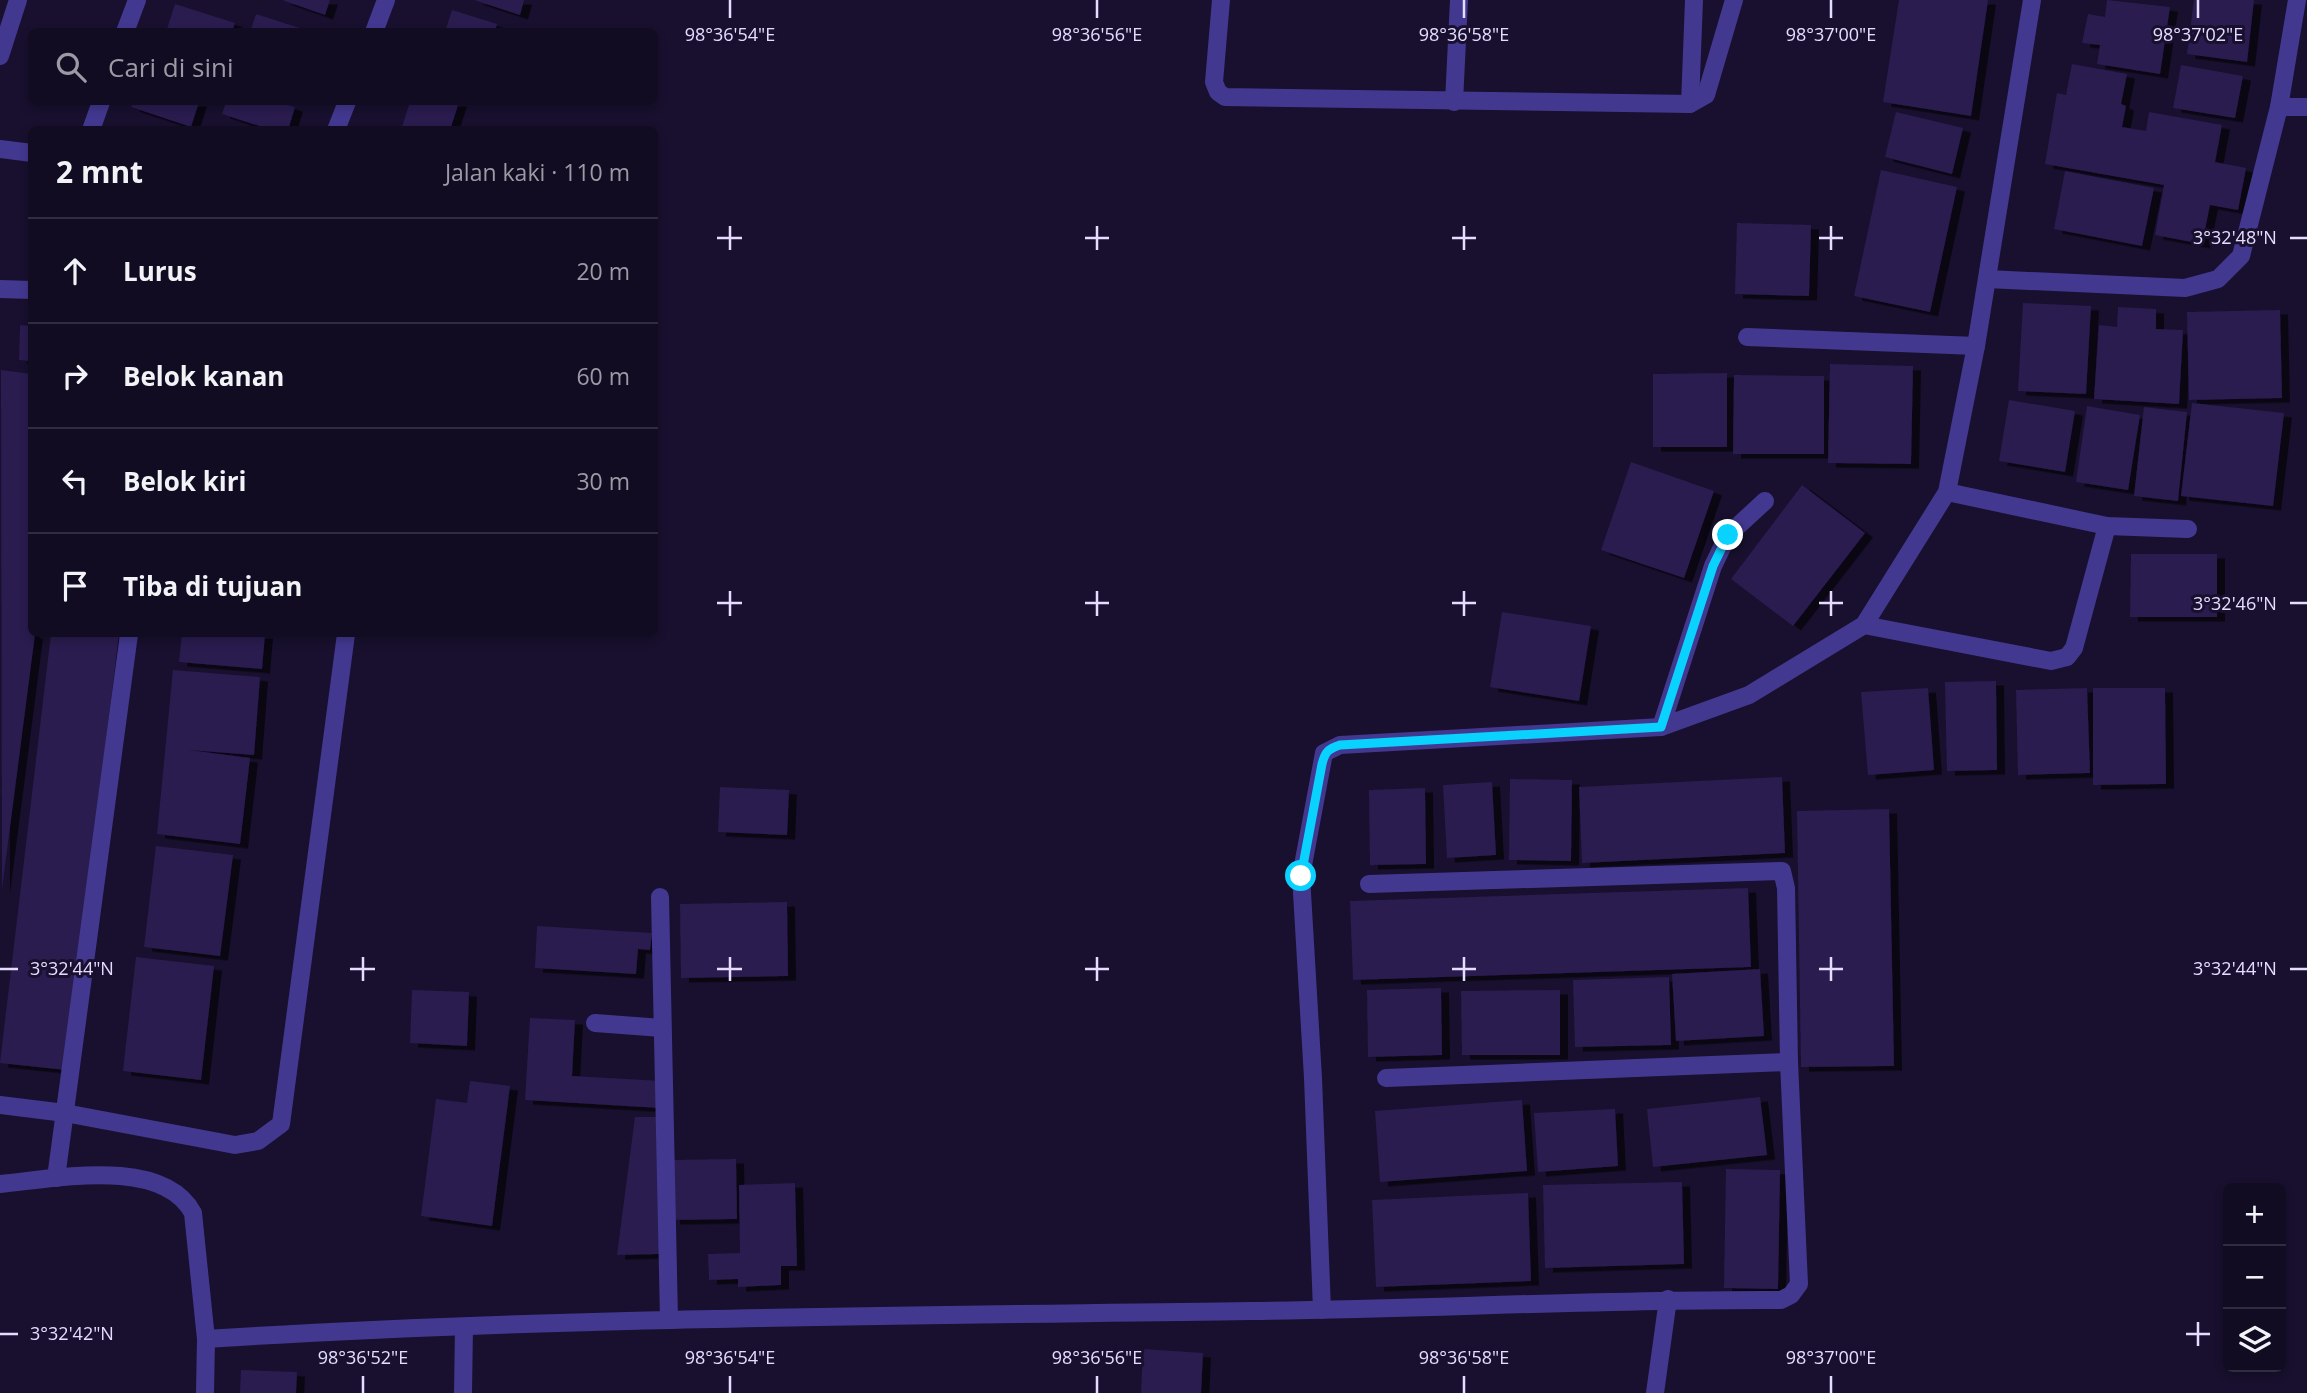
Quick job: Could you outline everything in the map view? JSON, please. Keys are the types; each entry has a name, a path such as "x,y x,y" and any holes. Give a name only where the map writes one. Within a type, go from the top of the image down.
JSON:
{"street":[{"path":"0,56 18,0"},
{"path":"126,28 137,0"},
{"path":"376,28 386,0"},
{"path":"1221,0 1214,82 1218,92 1225,97 1690,104 1706,95 1734,0"},
{"path":"1454,102 1458,0"},
{"path":"1690,104 1694,0"},
{"path":"1322,1310 1313,1078 1301,876 1324,753 1340,745 1661,727 1749,695 1864,625 1947,492 1976,346 2032,0"},
{"path":"1987,279 2185,288 2218,279 2241,256 2279,107 2297,0"},
{"path":"91,126 99,105"},
{"path":"337,126 345,105"},
{"path":"2279,107 2307,107"},
{"path":"0,149 28,152"},
{"path":"0,289 7,287 28,290"},
{"path":"1747,337 1976,346"},
{"path":"1947,492 2107,526 2188,529"},
{"path":"1661,727 1713,566 1728,535 1765,501"},
{"path":"1864,625 2051,662 2067,657 2074,648 2107,526"},
{"path":"57,1178 129,637"},
{"path":"0,1105 65,1113 235,1145 258,1142 281,1124 346,637"},
{"path":"206,1339 669,1319 1322,1310 1668,1299 1781,1300 1796,1289 1799,1283 1784,874 1778,869 1369,884"},
{"path":"660,897 669,1319"},
{"path":"595,1023 662,1028"},
{"path":"1387,1078 1789,1062"},
{"path":"0,1184 57,1178 150,1179 186,1200 193,1213 206,1339 205,1393"},
{"path":"1655,1393 1668,1299"},
{"path":"463,1393 464,1327"}],"building":[{"path":"282,0 330,0 325,15"},
{"path":"474,0 524,0 520,15"},
{"path":"1899,0 1988,0 1971,116 1883,102"},
{"path":"2107,0 2170,7 2160,74 2097,64 2100,45 2082,43 2088,14 2105,17"},
{"path":"2194,0 2254,0 2247,62 2187,54"},
{"path":"175,4 235,23 233,28 167,28"},
{"path":"452,10 497,24 496,28 446,28"},
{"path":"256,14 300,28 251,28"},
{"path":"2072,64 2127,74 2121,104 2126,106 2122,127 2146,131 2149,112 2222,125 2215,162 2246,168 2238,210 2210,205 2202,244 2155,235 2164,185 2045,164 2057,93 2066,95"},
{"path":"2181,65 2243,76 2235,118 2173,108"},
{"path":"132,105 198,105 191,126 131,107"},
{"path":"225,105 295,107 289,126 260,126 222,114"},
{"path":"409,105 458,105 451,126 402,126"},
{"path":"1896,112 1963,128 1952,174 1885,157"},
{"path":"1881,170 1957,187 1930,312 1854,296"},
{"path":"2065,171 2154,188 2142,246 2054,229"},
{"path":"1737,223 1811,225 1809,296 1735,294"},
{"path":"2023,303 2091,306 2086,394 2018,391"},
{"path":"2118,307 2156,309 2156,329 2183,330 2179,404 2094,399 2099,325 2117,327"},
{"path":"2280,310 2282,398 2189,400 2187,312"},
{"path":"20,325 28,326 28,361 19,360"},
{"path":"1830,364 1913,366 1911,464 1828,463"},
{"path":"1,370 28,373 28,637 35,637 2,889"},
{"path":"1727,373 1727,447 1653,447 1653,374"},
{"path":"1734,375 1824,376 1824,454 1733,454"},
{"path":"2009,400 2075,411 2065,472 1999,461"},
{"path":"2192,403 2284,413 2273,506 2181,496"},
{"path":"2087,406 2140,415 2128,490 2076,482"},
{"path":"2144,407 2187,412 2178,501 2134,496"},
{"path":"1631,462 1714,491 1684,578 1601,550"},
{"path":"1802,485 1865,533 1793,626 1731,579"},
{"path":"2131,554 2217,554 2217,617 2130,617"},
{"path":"1502,612 1591,626 1579,701 1490,687"},
{"path":"51,637 119,637 66,1070 0,1063"},
{"path":"182,637 265,637 262,669 179,662"},
{"path":"173,670 260,677 254,755 189,750 250,758 240,844 157,834"},
{"path":"1996,681 1997,770 1947,771 1945,682"},
{"path":"1928,688 1934,770 1868,775 1861,692"},
{"path":"2087,688 2090,773 2018,775 2016,690"},
{"path":"2093,688 2165,688 2166,784 2093,785"},
{"path":"1782,777 1785,853 1582,863 1579,787"},
{"path":"1510,779 1572,780 1571,861 1509,860"},
{"path":"1492,782 1496,855 1447,858 1443,785"},
{"path":"720,787 789,790 787,835 718,832"},
{"path":"1425,788 1426,864 1370,865 1369,790"},
{"path":"1889,809 1894,1066 1801,1067 1797,811"},
{"path":"156,846 233,855 220,956 144,947"},
{"path":"1748,888 1751,967 1353,980 1350,901"},
{"path":"787,902 788,976 681,978 680,904"},
{"path":"537,926 652,933 650,950 638,949 636,974 535,968"},
{"path":"136,957 214,966 201,1080 123,1071"},
{"path":"1760,969 1764,1036 1676,1041 1672,974"},
{"path":"1669,977 1671,1045 1575,1047 1573,980"},
{"path":"1441,988 1442,1055 1368,1057 1367,990"},
{"path":"412,990 469,992 467,1046 410,1043"},
{"path":"1560,990 1560,1055 1462,1055 1461,991"},
{"path":"530,1018 575,1020 572,1076 662,1081 660,1108 525,1100"},
{"path":"470,1081 510,1086 492,1226 421,1216 436,1099 467,1103"},
{"path":"1760,1097 1767,1155 1653,1167 1647,1109"},
{"path":"1522,1100 1527,1171 1380,1182 1375,1111"},
{"path":"1615,1109 1618,1166 1538,1172 1534,1113"},
{"path":"635,1117 660,1117 660,1254 617,1255"},
{"path":"736,1159 737,1219 672,1220 671,1160"},
{"path":"1726,1169 1780,1170 1778,1289 1724,1288"},
{"path":"1682,1182 1684,1264 1545,1268 1543,1185"},
{"path":"795,1183 797,1266 781,1266 781,1285 738,1287 738,1279 709,1280 708,1254 740,1253 739,1185"},
{"path":"1528,1193 1531,1281 1376,1287 1372,1200"},
{"path":"1143,1349 1203,1353 1201,1393 1141,1393"},
{"path":"241,1370 297,1372 296,1393 240,1393"}],"route":[{"path":"1301,876 1324,753 1330,748 1340,745 1661,727 1699,606 1713,566 1728,535"}]}
